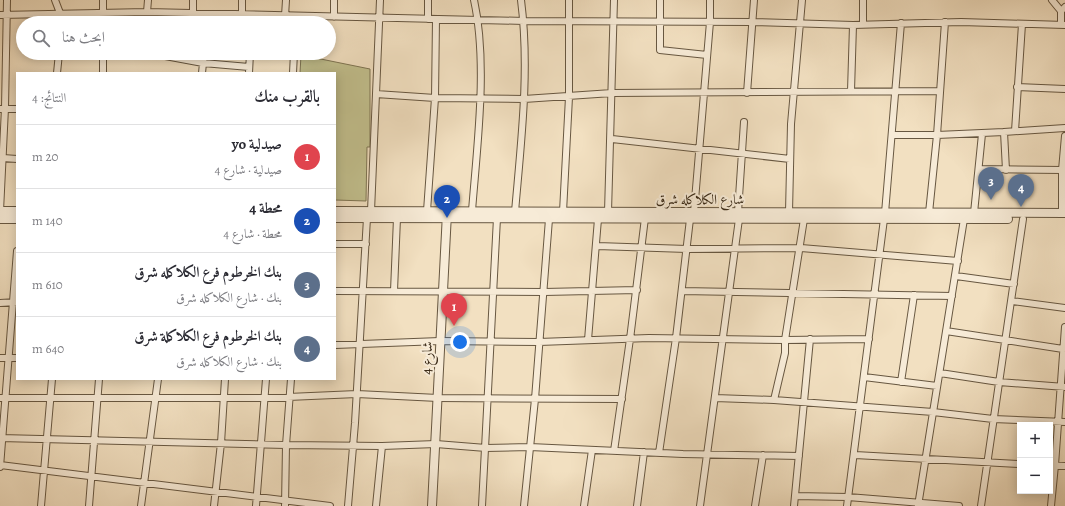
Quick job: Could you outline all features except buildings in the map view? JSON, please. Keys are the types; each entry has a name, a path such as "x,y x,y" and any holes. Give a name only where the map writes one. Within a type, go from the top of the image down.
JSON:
{"street":[{"path":"7,0 6,69 3,108 0,211 16,211"},
{"path":"55,0 60,13"},
{"path":"103,0 103,16"},
{"path":"147,12 148,0"},
{"path":"193,0 193,14"},
{"path":"242,0 242,15"},
{"path":"0,15 147,12 285,16 286,0"},
{"path":"334,0 334,16"},
{"path":"371,211 380,0"},
{"path":"428,0 428,19"},
{"path":"472,212 480,98 478,20 474,0"},
{"path":"515,212 524,99 524,21 521,0"},
{"path":"563,212 569,97 569,0"},
{"path":"608,212 612,139 614,0"},
{"path":"660,0 660,50 707,54"},
{"path":"659,453 692,216 710,22 710,0"},
{"path":"747,93 754,0"},
{"path":"789,212 790,159 794,92 802,0"},
{"path":"863,0 863,24"},
{"path":"336,17 524,21 614,20 753,22 853,25 945,22 1063,25 1063,9 1052,0"},
{"path":"427,211 435,98 436,19"},
{"path":"929,213 937,135 945,22"},
{"path":"847,506 855,455 885,216 901,24"},
{"path":"1015,131 1022,24"},
{"path":"851,91 853,25"},
{"path":"57,72 58,60"},
{"path":"103,60 103,72"},
{"path":"187,60 249,70 250,60"},
{"path":"202,72 203,60"},
{"path":"293,72 294,60"},
{"path":"0,62 6,69"},
{"path":"1018,87 1065,89"},
{"path":"376,94 435,98 524,99 612,93 939,91"},
{"path":"3,108 16,109"},
{"path":"700,506 738,215 744,122"},
{"path":"892,135 982,134 1065,128"},
{"path":"1004,132 1006,170"},
{"path":"974,212 980,169 982,134"},
{"path":"1064,215 1063,166 1065,136"},
{"path":"612,139 790,159"},
{"path":"2,158 16,159"},
{"path":"980,169 1006,170 1063,166"},
{"name":"شارع الكلاكله شرق","path":"336,211 427,211 447,215 549,219 645,218 789,212 964,219 1023,219 1064,215"},
{"name":"شارع الكلاكله شرق","path":"336,218 397,218 472,212 608,212 692,216"},
{"name":"شارع الكلاكله شرق","path":"738,215 804,219 974,212 1064,215"},
{"name":"شارع 4","path":"432,506 447,215"},
{"path":"348,506 354,446 367,218"},
{"path":"394,291 397,218"},
{"path":"482,506 489,398 497,218"},
{"path":"614,451 637,290 645,218"},
{"path":"0,219 16,219"},
{"path":"524,506 535,399 549,219"},
{"path":"588,340 597,246 598,219"},
{"path":"774,400 785,353 785,340 794,293 804,219"},
{"path":"919,504 964,219"},
{"path":"981,506 1023,219"},
{"path":"336,244 366,244"},
{"path":"597,246 687,249 801,248 958,261"},
{"path":"956,276 1014,284"},
{"path":"16,277 15,303 3,398 0,466 144,482 256,497 285,503 330,506"},
{"path":"336,291 544,292 637,290"},
{"path":"682,291 952,296"},
{"path":"901,382 914,295"},
{"path":"1012,301 1065,308"},
{"path":"0,303 15,303"},
{"path":"1065,327 1062,422 1053,465 1065,466"},
{"path":"946,331 1064,349"},
{"path":"336,345 440,341 539,342 676,338 785,340 869,339"},
{"path":"794,506 810,340"},
{"path":"0,358 16,358"},
{"path":"940,373 999,382 1063,387"},
{"path":"864,377 937,386"},
{"path":"41,506 52,380"},
{"path":"89,506 99,380"},
{"path":"141,506 158,380"},
{"path":"214,506 221,443 225,380"},
{"path":"256,506 266,380"},
{"path":"285,503 286,445 291,380"},
{"path":"3,398 265,398 357,394 438,398 622,399"},
{"path":"715,398 774,400 860,408 933,412 993,419 1062,422"},
{"path":"1,438 354,446 436,444 486,448 530,447 707,455 799,456"},
{"path":"376,506 382,446"},
{"path":"584,506 592,450"},
{"path":"637,506 644,452"},
{"path":"755,506 763,455"},
{"path":"855,455 926,457 987,463 1017,464"},
{"path":"1050,506 1051,494"},
{"path":"795,496 848,497 919,504 959,506"}],"shaded area":[{"path":"301,60 326,60 370,69 370,147 367,147 366,201 336,200 336,72 300,72"}],"place":[{"name":"بنك الخرطوم فرع الكلاكله شرق","path":"991,200"},
{"name":"بنك الخرطوم فرع الكلاكلة شرق","path":"1021,207"},
{"name":"محطة 4","path":"447,218"},
{"name":"صيدلية yo","path":"454,326"}]}
